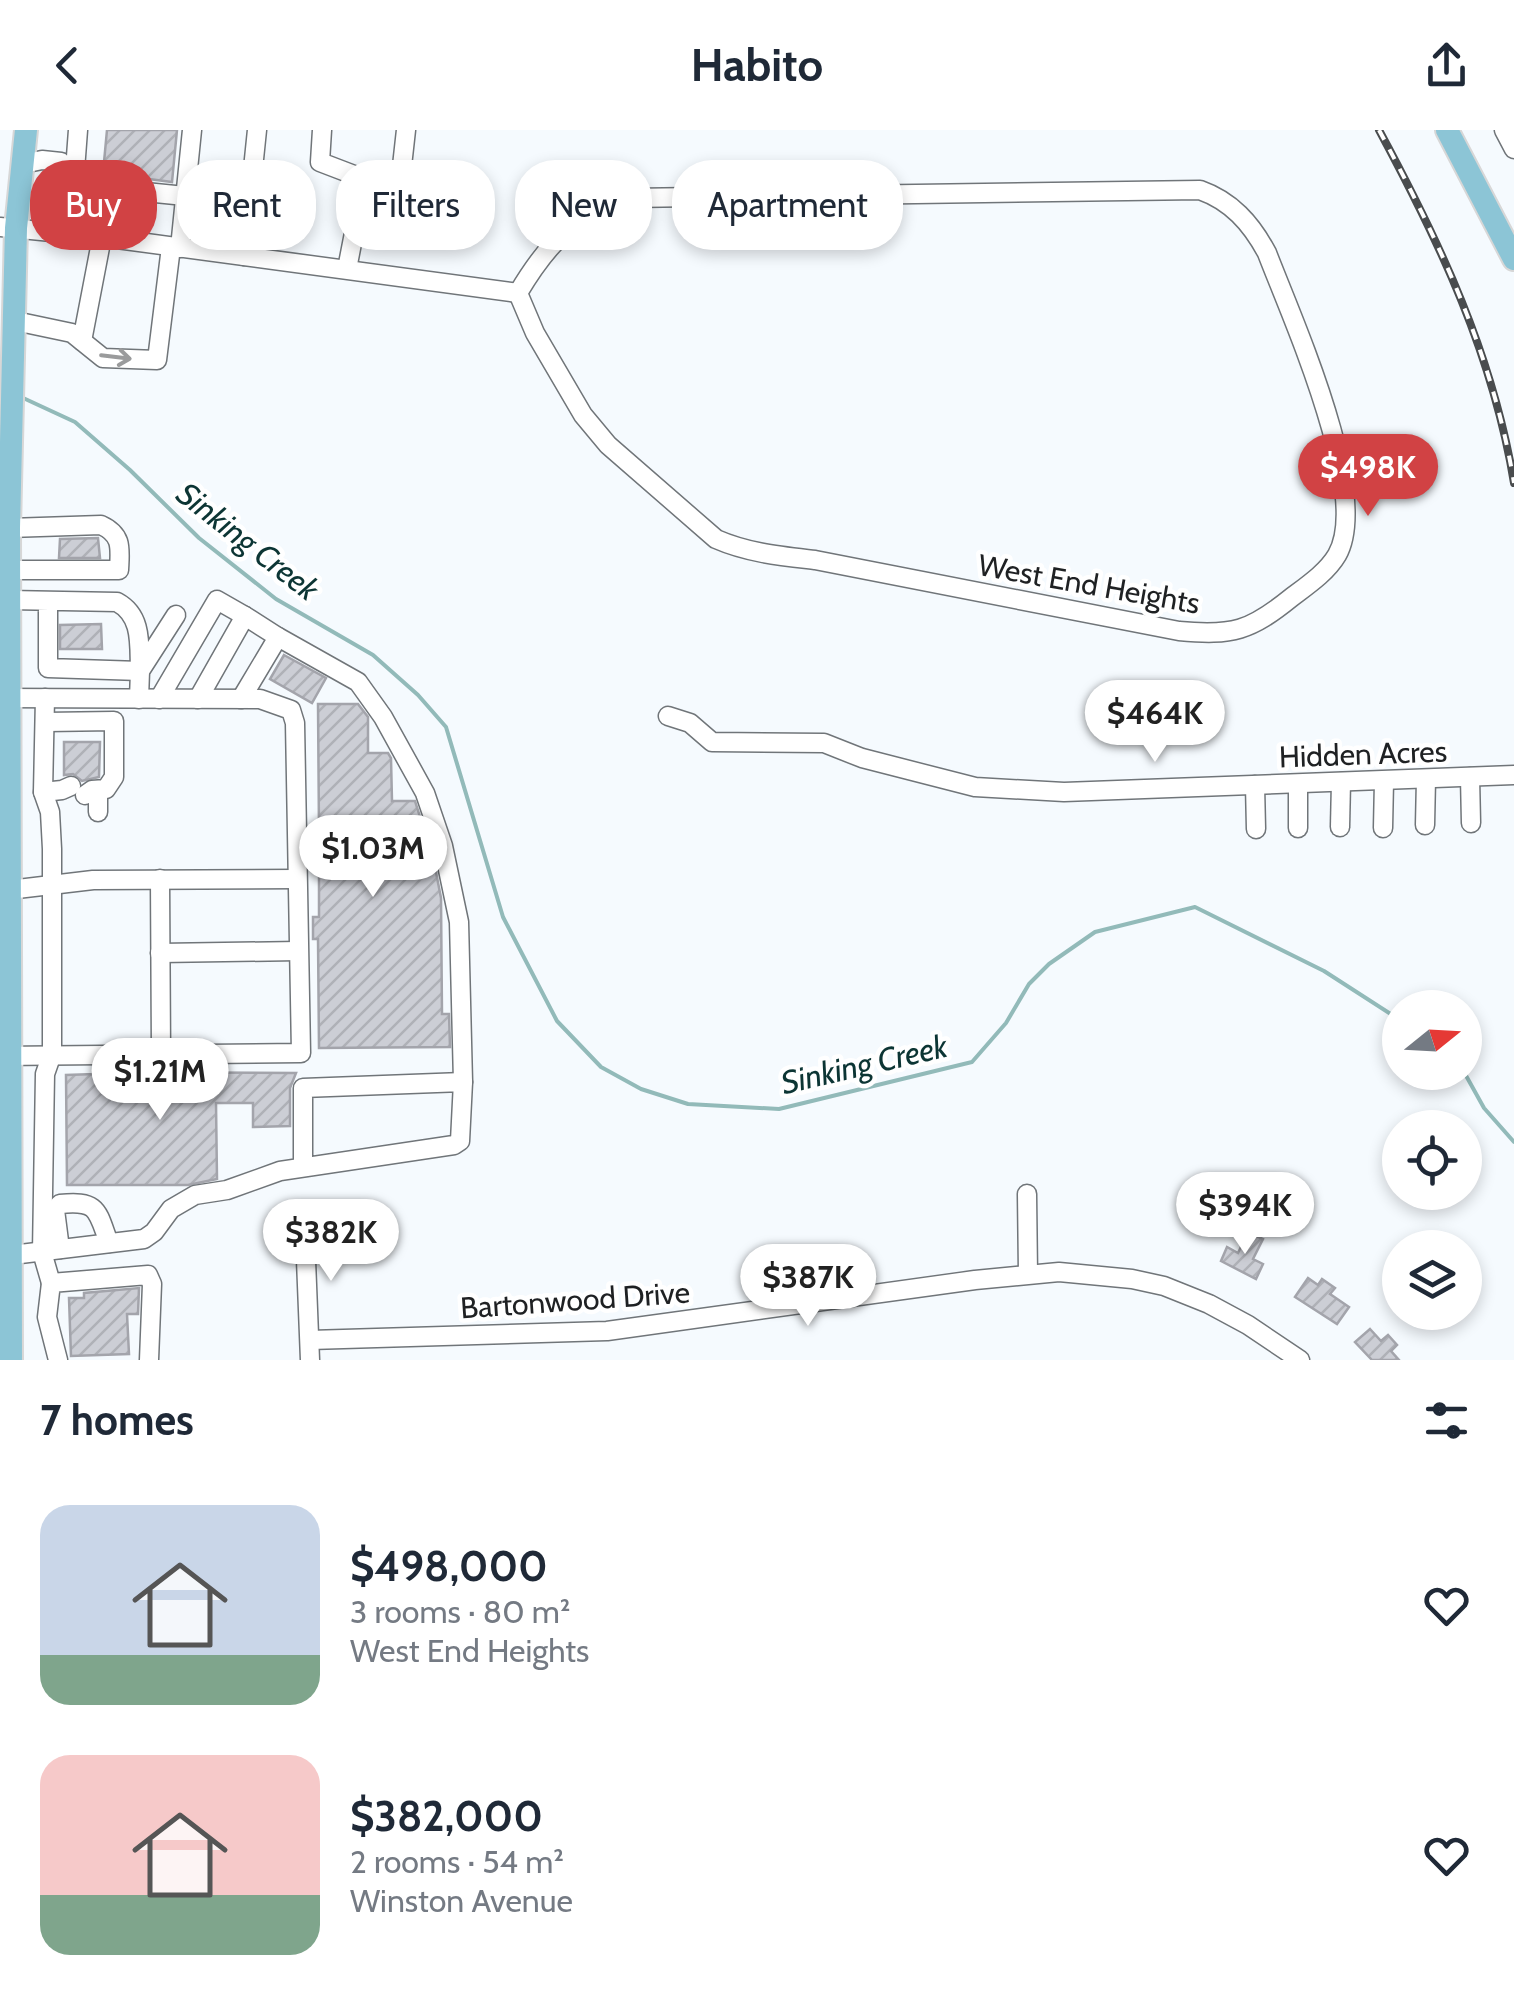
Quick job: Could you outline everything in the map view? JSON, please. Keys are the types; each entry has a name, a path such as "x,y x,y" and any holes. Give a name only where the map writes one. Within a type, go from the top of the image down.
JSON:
{"main road":[{"path":"11,1360 4,890 4,698 9,600 5,492 14,348 8,228 23,164 26,130"},
{"path":"1447,130 1514,258"}],"street":[{"path":"73,160 78,130"},
{"path":"189,160 192,130"},
{"path":"244,256 257,130"},
{"path":"322,130 320,162 336,168"},
{"path":"403,160 406,130"},
{"path":"1504,130 1514,149"},
{"path":"23,164 30,163"},
{"name":"West End Heights","path":"1200,190 1222,198 1257,234 1323,397 1336,440 1341,482 1345,526 1338,554 1317,578 1272,613 1239,632 1209,634 737,548 716,539 608,445 566,389 518,293 557,238 600,206 630,198 1200,190"},
{"path":"10,308 72,333 103,358 156,360 177,241"},
{"path":"157,245 518,293"},
{"path":"82,341 100,250"},
{"path":"348,269 351,250"},
{"path":"6,536 100,525 113,531 119,540 117,602"},
{"path":"9,570 118,570"},
{"path":"9,600 117,602 133,613 137,624 139,698"},
{"path":"8,1249 51,1251 144,1239 171,1208 195,1196 303,1167 460,1141 463,1082 458,922 443,846 425,793 383,716 358,682 217,600 159,698"},
{"path":"48,601 48,668 140,671"},
{"path":"140,671 176,615"},
{"path":"198,698 245,616"},
{"path":"241,699 278,637"},
{"path":"81,697 84,671"},
{"path":"4,698 241,699 276,702 292,710 303,1167"},
{"path":"45,698 43,792 50,812 53,886 52,1054 45,1074 51,1251"},
{"path":"43,792 106,789 114,776 113,698"},
{"name":"Hidden Acres","path":"668,716 690,722 712,742 824,742 862,758 975,787 1064,792 1514,775"},
{"path":"46,722 114,721"},
{"path":"1470,777 1471,823"},
{"path":"1425,825 1426,779"},
{"path":"1383,828 1384,780"},
{"path":"1340,782 1340,827"},
{"path":"1298,784 1298,828"},
{"path":"1255,785 1256,829"},
{"path":"81,790 98,812"},
{"path":"4,890 93,880 297,879"},
{"path":"160,880 161,1054"},
{"path":"160,952 298,950"},
{"path":"5,1056 301,1053"},
{"path":"303,1088 463,1082"},
{"path":"1027,1194 1028,1274"},
{"path":"58,1360 47,1317 54,1210 60,1204 89,1204 96,1208 109,1244"},
{"path":"304,1210 310,1360"},
{"name":"Bartonwood Drive","path":"310,1340 607,1331 1028,1274 1094,1274 1164,1286 1209,1304 1300,1360"},
{"path":"50,1284 148,1275 152,1284 149,1360"},
{"path":"12,1310 47,1317"}],"building":[{"path":"107,130 177,130 172,182 157,180 157,160 104,160"},
{"path":"98,538 100,558 59,558 60,539"},
{"path":"101,624 102,649 60,649 60,625"},
{"path":"284,655 326,678 312,703 270,679"},
{"path":"318,704 358,704 368,717 368,753 388,753 391,758 392,801 415,801 427,839 428,862 434,862 441,898 442,1014 449,1014 450,1047 319,1048 318,939 313,939 313,917 319,917 319,856 312,856 312,832 319,832"},
{"path":"64,742 100,742 99,777 82,781 73,774 64,775"},
{"path":"296,1073 290,1088 290,1126 253,1127 253,1103 216,1103 217,1179 188,1185 67,1185 66,1075"},
{"path":"1248,1232 1263,1239 1253,1259 1263,1264 1256,1279 1221,1261 1227,1247 1238,1253"},
{"path":"1308,1278 1318,1285 1322,1279 1335,1288 1330,1294 1349,1307 1337,1324 1295,1297"},
{"path":"139,1288 138,1314 127,1314 129,1354 71,1356 69,1298"},
{"path":"1370,1329 1381,1341 1388,1335 1397,1345 1391,1351 1399,1360 1372,1360 1355,1342"}],"waterway":[{"name":"Sinking Creek","path":"21,397 75,422 199,538 276,599 373,655 418,695 446,727 503,917 557,1021 601,1067 641,1089 688,1104 779,1109 972,1062 1006,1023 1029,984 1049,964 1095,932 1195,907 1324,971 1382,1008"},
{"name":"Sinking Creek","path":"1474,1090 1484,1108 1514,1142"}],"railway":[{"path":"1379,130 1462,301 1493,390 1514,483"}]}
